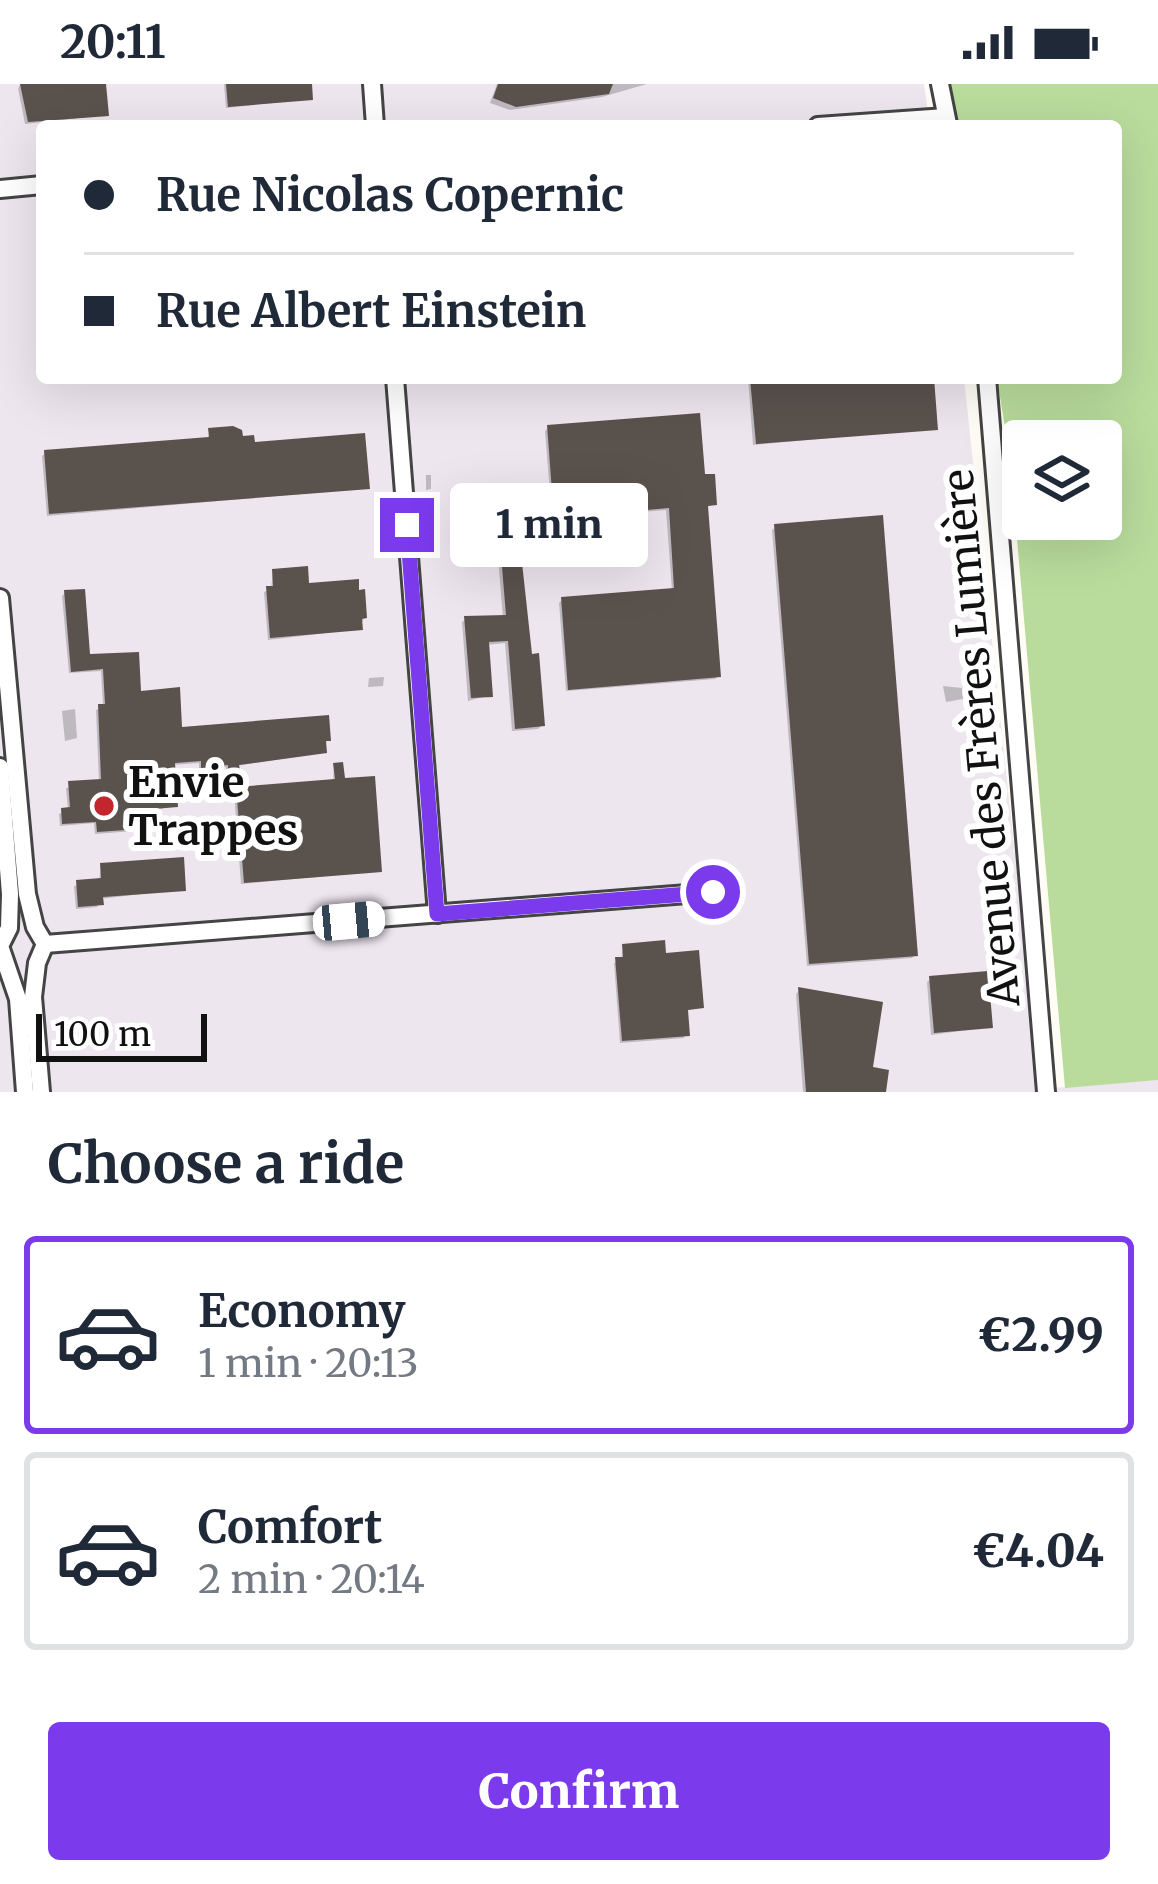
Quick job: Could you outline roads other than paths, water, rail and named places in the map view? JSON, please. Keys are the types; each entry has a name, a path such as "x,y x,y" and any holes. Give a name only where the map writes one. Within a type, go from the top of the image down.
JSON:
{"street":[{"path":"372,84 375,120"},
{"path":"940,84 947,120"},
{"path":"0,189 36,186"},
{"path":"395,384 437,914"},
{"name":"Avenue des Frères Lumière","path":"987,384 1046,1092"},
{"path":"0,598 27,894 34,927 45,944"},
{"path":"0,767 9,928 0,946 18,999 26,1092"},
{"path":"45,944 713,892"},
{"path":"9,928 34,927"},
{"path":"41,1092 33,997 37,963 45,944"},
{"path":"9,964 23,968 37,963"}],"place":[{"name":"Envie Trappes","path":"104,806"}]}
